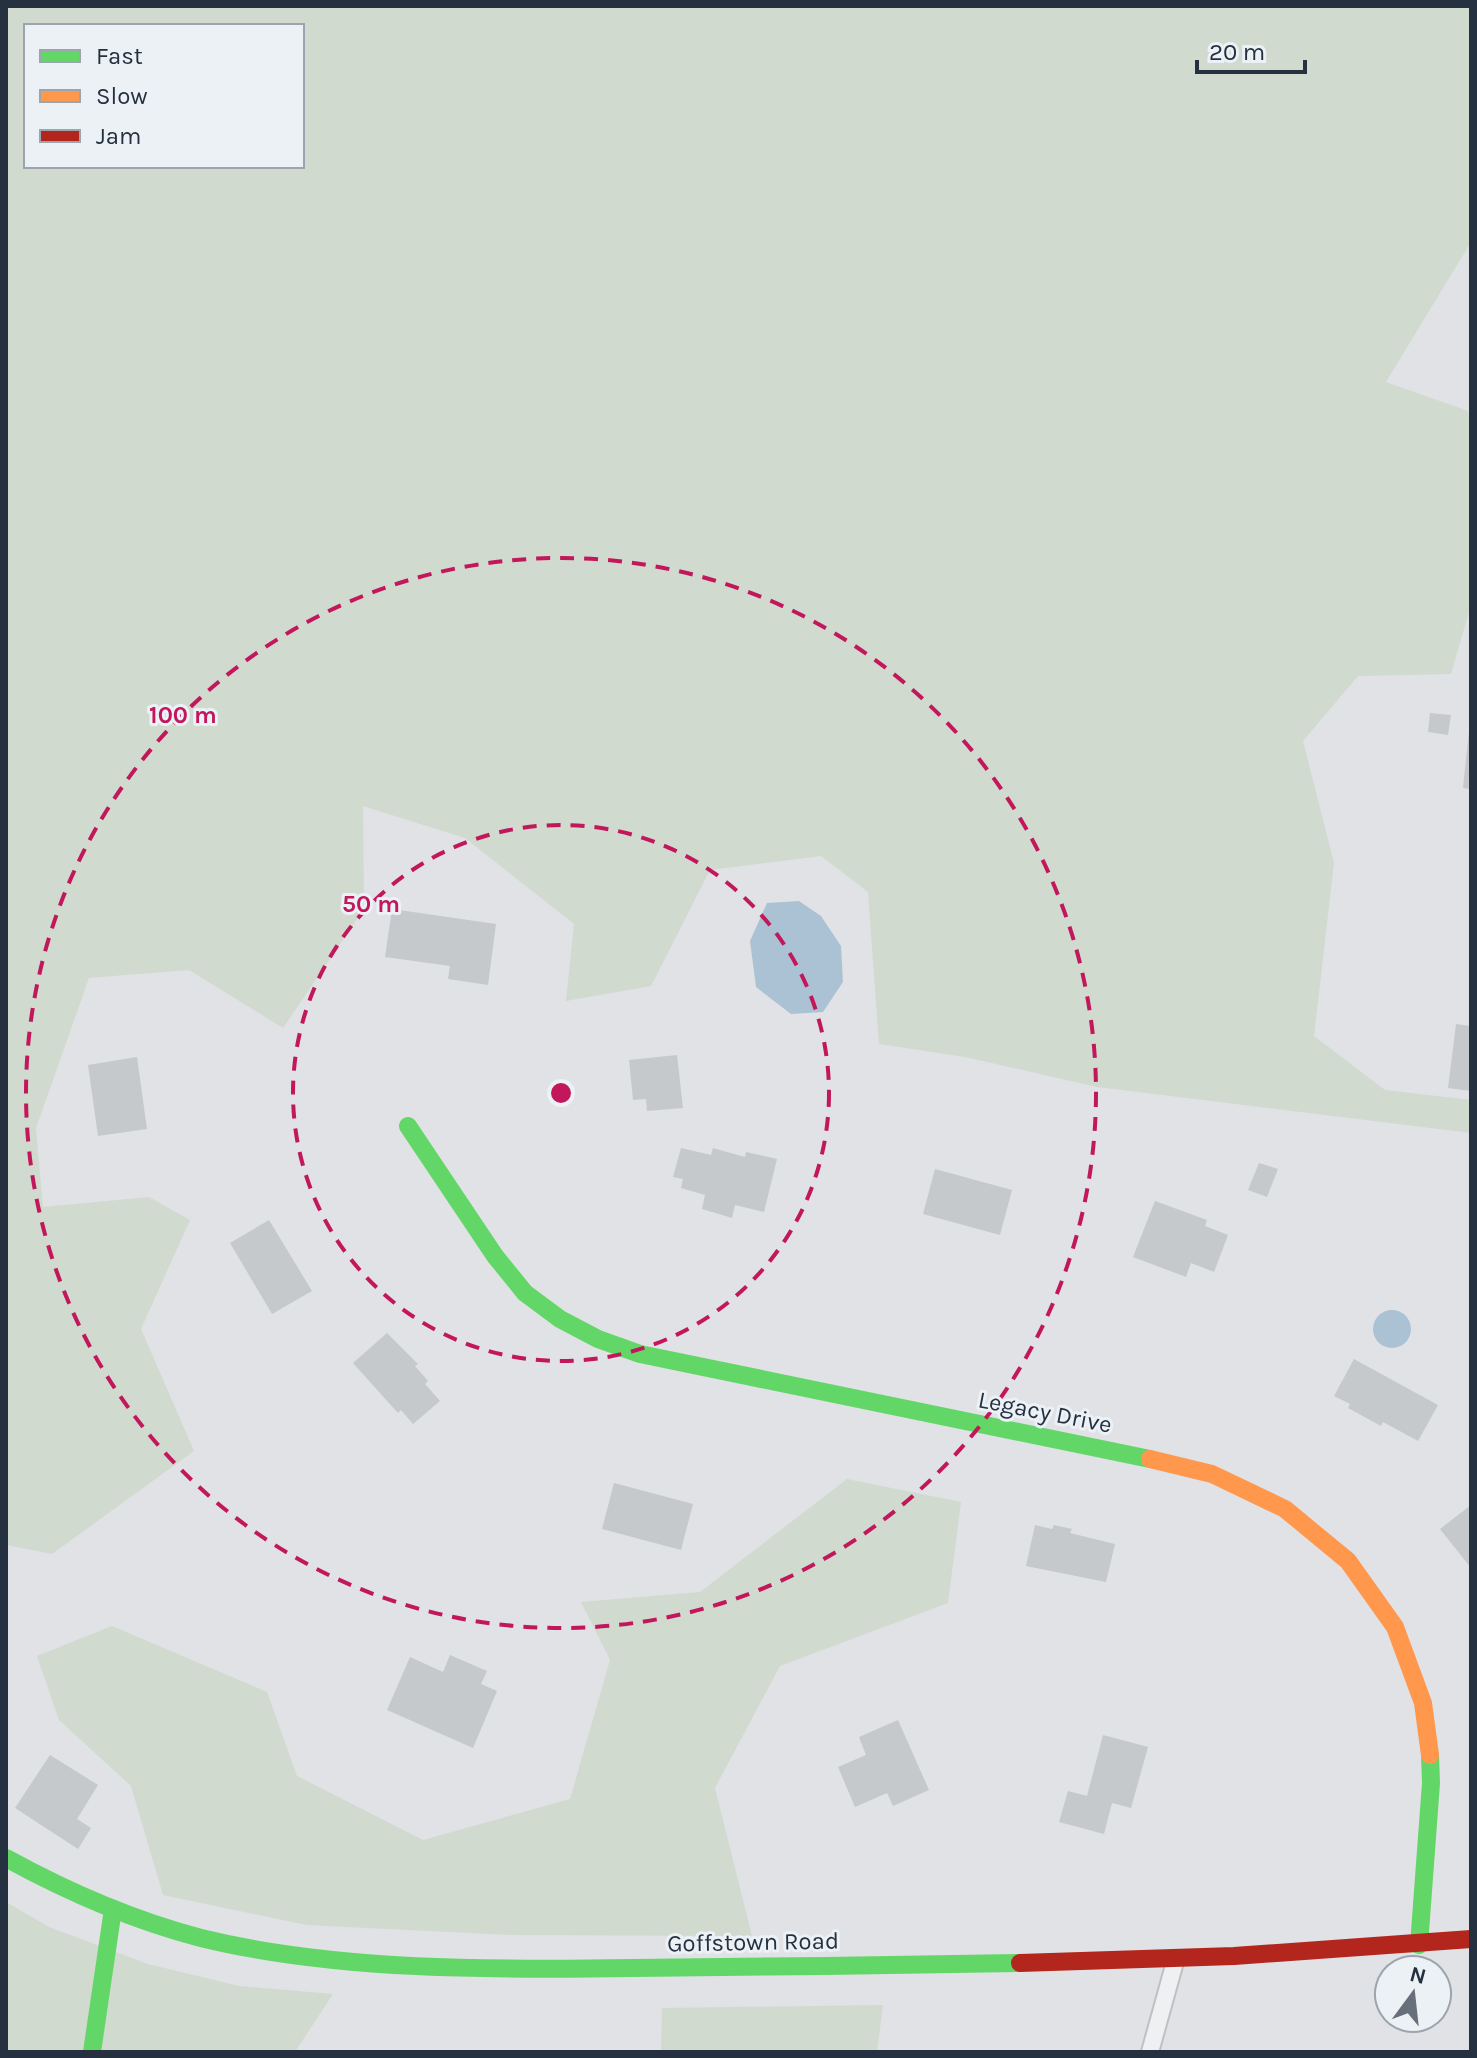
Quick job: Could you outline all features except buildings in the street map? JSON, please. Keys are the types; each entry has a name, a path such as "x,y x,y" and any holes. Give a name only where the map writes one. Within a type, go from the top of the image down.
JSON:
{"street":[{"name":"Legacy Drive","path":"408,1126 495,1256 525,1293 560,1319 598,1339 640,1354 1121,1452 1212,1474 1285,1509 1348,1561 1395,1627 1423,1703 1431,1783 1419,1945"},
{"name":"Goffstown Road","path":"6,1858 113,1909 202,1938 284,1954 408,1965 579,1968 1175,1960 1298,1954 1471,1939"},
{"path":"92,2052 113,1909"}],"lane":[{"path":"1150,2052 1175,1960"}],"shaded area":[{"path":"6,6 1471,6 1471,242 1386,382 1468,411 1471,433 1471,605 1451,674 1358,676 1303,741 1334,863 1314,1036 1385,1090 1471,1100 1471,1133 1097,1087 965,1057 879,1044 868,892 821,856 710,870 651,986 566,1001 574,924 465,838 363,806 364,909 283,1028 189,970 89,978 36,1128 43,1207 149,1197 190,1220 141,1329 194,1451 52,1554 6,1545"},
{"path":"847,1479 961,1502 948,1603 780,1666 715,1788 752,1936 511,1935 307,1925 163,1895 131,1786 59,1720 37,1656 112,1626 267,1692 297,1776 423,1840 570,1799 610,1660 581,1602 700,1592"},
{"path":"6,1902 49,1927 148,1964 239,1986 333,1994 295,2052 6,2052"},
{"path":"883,2005 877,2052 661,2052 662,2008"}],"water":[{"path":"799,901 821,916 841,946 843,982 823,1012 791,1014 756,987 750,941 767,903"},
{"path":"1392,1310 1406,1315 1411,1329 1406,1343 1392,1348 1378,1343 1373,1329 1378,1315"}],"traffic: fast":[{"path":"408,1126 495,1256 525,1293 560,1319 598,1339 640,1354 1150,1459"},
{"path":"1419,1945 1431,1783 1430,1755"},
{"path":"6,1858 77,1894 150,1923 252,1949 361,1963 527,1969 1020,1963"},
{"path":"92,2052 113,1909"}],"traffic: slow":[{"path":"1150,1459 1212,1474 1285,1509 1348,1561 1395,1627 1423,1703 1430,1755"}],"traffic: jam":[{"path":"1020,1963 1234,1956 1471,1939"}]}
